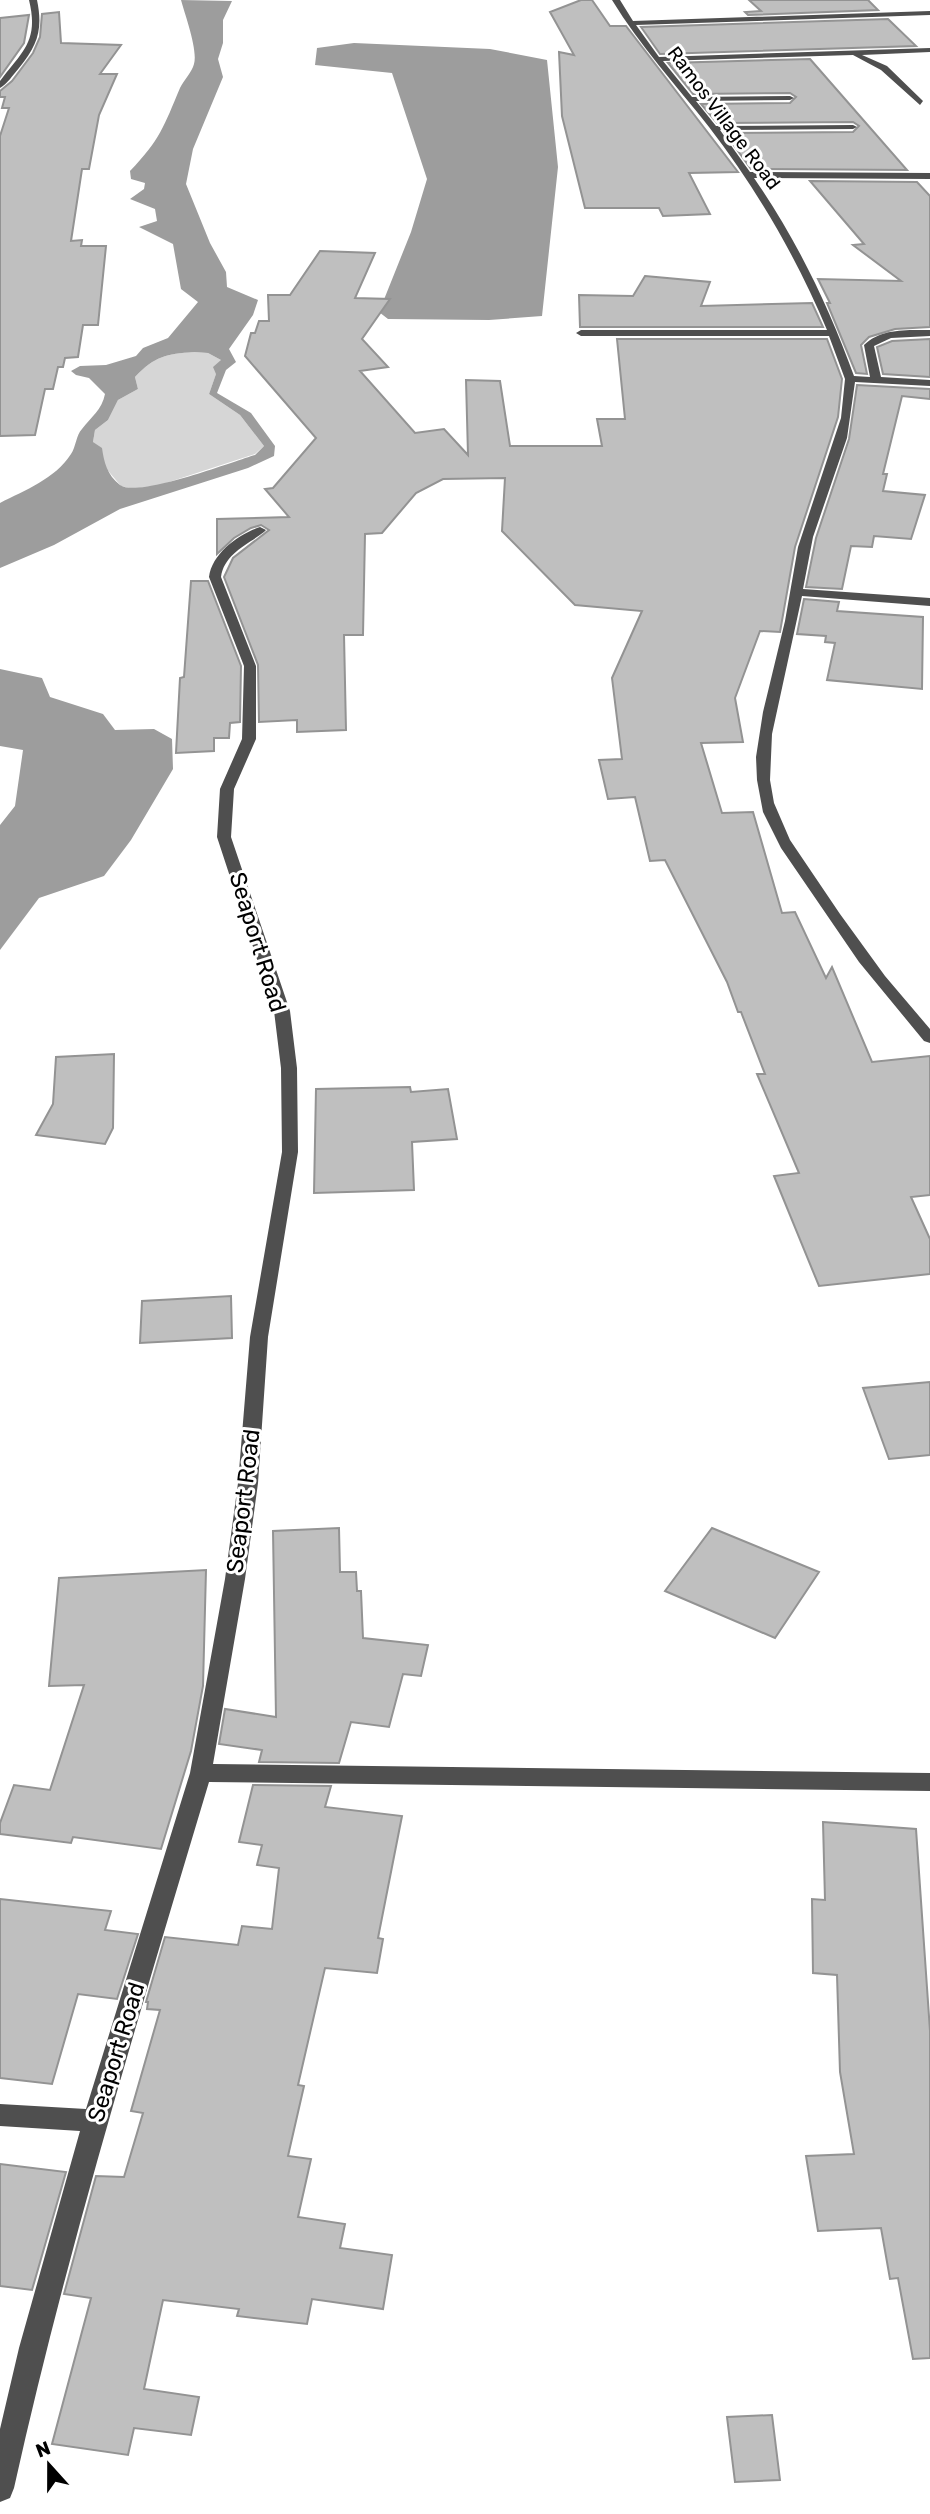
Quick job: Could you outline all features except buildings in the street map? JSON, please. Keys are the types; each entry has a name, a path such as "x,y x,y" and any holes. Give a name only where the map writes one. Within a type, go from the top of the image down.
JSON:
{"street":[{"path":"0,86 17,61 35,44 39,24 33,0"},
{"name":"Ramos Village Road","path":"617,0 630,23 748,175 807,273 835,333 850,379"},
{"path":"630,23 930,13"},
{"path":"657,59 930,50"},
{"path":"850,53 884,68 920,103"},
{"path":"690,99 790,98"},
{"path":"713,128 853,127"},
{"path":"748,175 930,176"},
{"path":"581,333 835,333"},
{"path":"876,380 869,345 874,340 908,333 930,333"},
{"path":"930,383 850,379 851,395 845,423 806,540 797,592 764,735 762,774 768,806 784,840 874,971 930,1038"},
{"name":"Seaport Road","path":"0,2487 32,2348 95,2121 201,1773 248,1483 259,1337 290,1152 289,1068 282,1011 224,837 227,789 249,739 250,666 215,577 215,567 220,558 260,530"},
{"path":"797,592 930,602"},
{"path":"201,1773 930,1782"},
{"path":"0,2115 95,2121"}],"shaded area":[{"path":"181,0 232,1 223,20 223,43 218,59 223,77 193,149 186,184 210,243 226,272 227,287 258,300 253,315 229,349 236,362 226,370 217,393 251,413 275,446 274,456 248,468 120,509 54,545 0,568 0,503 39,483 57,470 73,451 80,432 104,400 105,394 89,378 71,371 80,366 106,365 136,356 143,348 168,338 198,302 181,289 173,244 139,227 157,221 155,209 130,199 144,189 145,183 131,179 130,171 160,132 194,64 193,42","holes":["208,353 221,360 213,367 216,374 209,394 240,415 264,446 255,455 185,478 145,487 130,488 120,485 107,468 102,448 93,442 95,430 108,420 118,400 138,389 135,377 149,365 162,357 176,354"]},
{"path":"354,43 490,49 547,60 558,167 542,316 489,320 388,319 379,312 411,232 427,179 392,73 315,65 317,48"},
{"path":"208,353 221,360 209,394 240,415 264,446 255,454 160,485 133,489 121,486 104,466 93,442 95,430 108,420 118,400 138,389 135,377 155,360 168,355"},
{"path":"0,669 42,678 50,697 103,714 115,730 154,729 172,739 173,769 131,840 104,876 39,898 0,950 0,825 15,806 23,750 0,746"}]}
